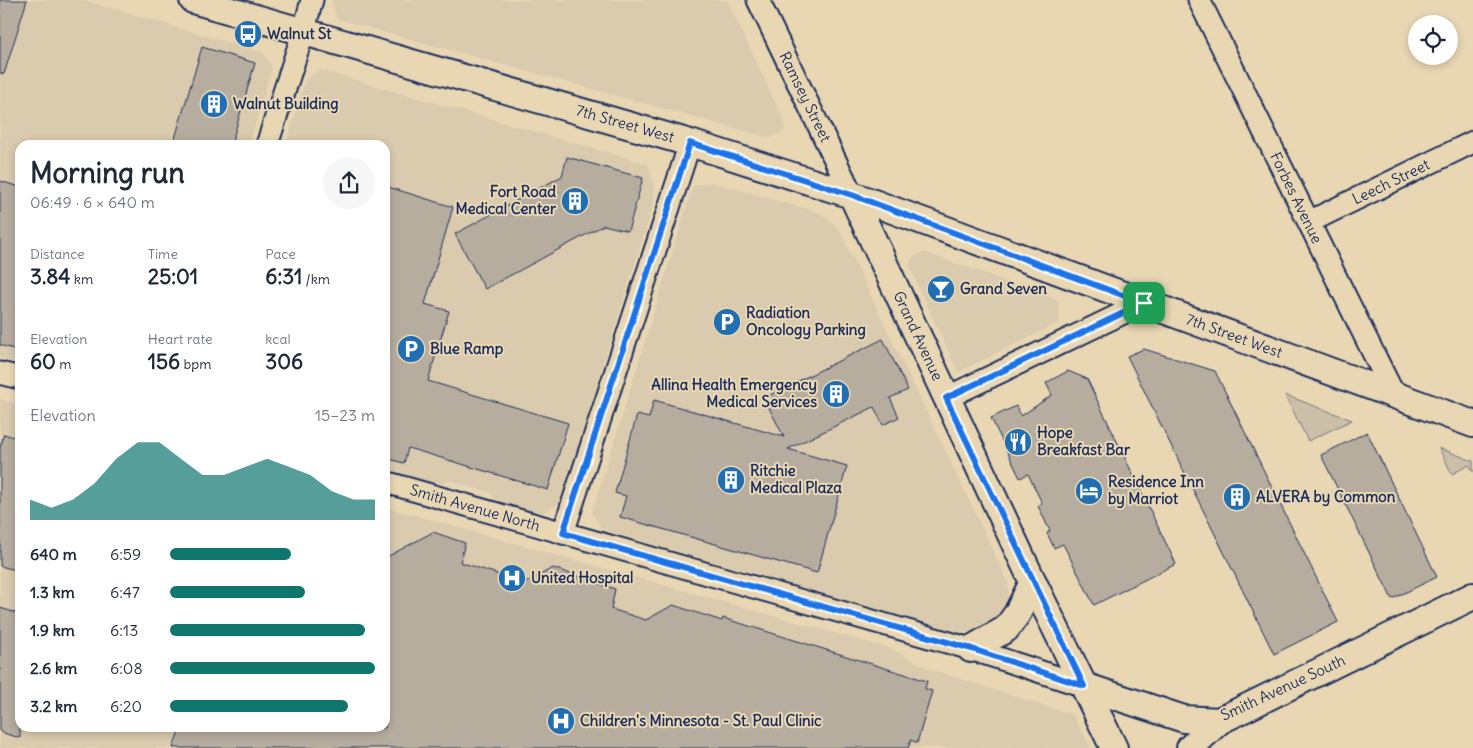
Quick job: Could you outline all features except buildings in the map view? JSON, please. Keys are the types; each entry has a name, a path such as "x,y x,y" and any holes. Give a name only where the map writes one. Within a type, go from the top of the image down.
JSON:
{"main road":[{"name":"7th Street West","path":"192,0 690,143 852,195 1473,424"},
{"name":"Grand Avenue","path":"852,195 1033,582 1114,748"},
{"path":"972,649 1006,629 1017,614 1033,582"},
{"name":"Smith Avenue South","path":"1084,686 1184,719 1219,720 1473,596"},
{"path":"1190,748 1219,720"}],"street":[{"path":"269,140 312,0"},
{"name":"Ramsey Street","path":"758,0 852,195"},
{"name":"Forbes Avenue","path":"1199,0 1394,395"},
{"name":"Leech Street","path":"1309,222 1473,142"},
{"path":"563,533 690,143"},
{"path":"946,398 1144,303"},
{"path":"0,373 15,377"},
{"name":"Smith Avenue North","path":"390,483 972,649 1084,686"}],"shaded area":[{"path":"0,0 83,0 262,52 272,67 250,140 15,140 15,362 0,358"},
{"path":"331,0 727,0 784,121 784,131 770,138 337,19"},
{"path":"320,70 648,164 654,185 654,202 560,503 542,513 495,500 492,493 451,481 437,484 390,470 390,140 287,140 305,80"},
{"name":"United Hospital","path":"711,182 821,213 839,229 1008,582 1009,603 1003,614 988,630 960,633 601,528 592,513 693,186"},
{"path":"924,252 1058,300 1060,322 958,372 909,266 912,258"},
{"path":"1285,395 1352,420 1308,441"},
{"name":"United Hospital","path":"0,399 15,404 15,732 390,732 390,508 891,649 932,670 1073,715 1091,748 0,748"},
{"path":"1439,448 1473,461 1473,472 1469,465 1452,474"}],"place":[{"name":"Walnut St","path":"248,34"},
{"name":"Walnut Building","path":"214,104"},
{"name":"Fort Road Medical Center","path":"575,201"},
{"name":"Grand Seven","path":"941,289"},
{"name":"Radiation Oncology Parking","path":"727,322"},
{"name":"Blue Ramp","path":"411,349"},
{"name":"Allina Health Emergency Medical Services","path":"836,394"},
{"name":"Hope Breakfast Bar","path":"1018,442"},
{"name":"Ritchie Medical Plaza","path":"731,480"},
{"name":"Residence Inn by Marriot","path":"1089,491"},
{"name":"ALVERA by Common","path":"1237,497"},
{"name":"United Hospital","path":"512,578"},
{"name":"Children's Minnesota - St. Paul Clinic","path":"561,721"}],"route":[{"path":"690,143 852,195 1144,303 946,398 1084,686 972,649 563,533 690,143"}]}
